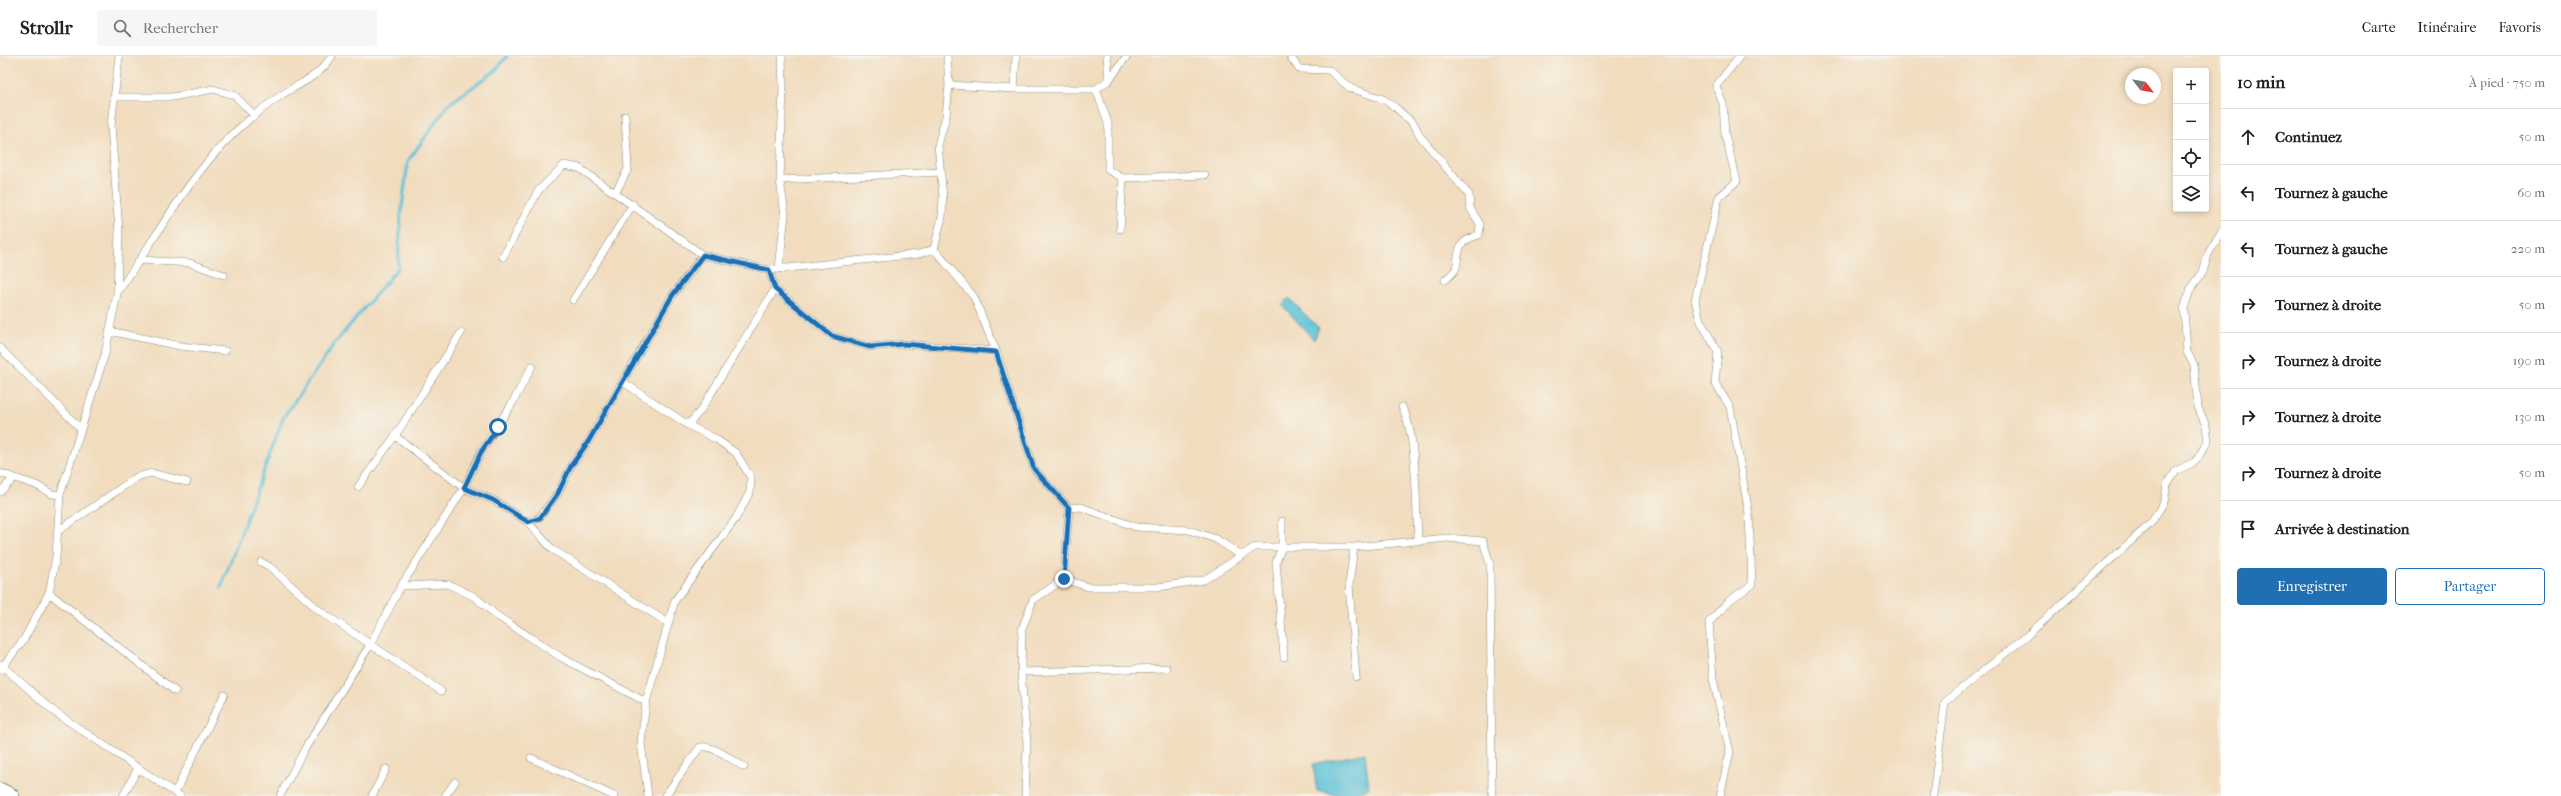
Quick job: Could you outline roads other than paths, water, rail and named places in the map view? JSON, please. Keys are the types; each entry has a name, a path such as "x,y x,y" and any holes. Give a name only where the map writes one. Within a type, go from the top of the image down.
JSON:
{"highway":[{"path":"0,790 12,796"}],"street":[{"path":"119,56 112,126 120,231 117,294 105,354 80,428 60,495 56,557 49,593 24,639 1,666 56,713 178,794 224,695"},
{"path":"117,294 141,260 185,189 234,133 254,115 322,70 332,56"},
{"path":"779,268 784,215 780,180 783,87 782,56"},
{"path":"934,249 942,217 943,197 938,145 946,116 949,85 947,56"},
{"path":"1014,89 1016,56"},
{"path":"1107,56 1109,80"},
{"path":"949,85 1014,89 1096,89 1109,80 1127,56"},
{"path":"1290,56 1299,69 1329,70 1350,88 1383,99 1395,107 1414,124 1420,136 1469,195 1470,208 1480,224 1479,234 1468,238 1458,248 1456,270 1445,280"},
{"path":"1720,796 1730,752 1713,679 1710,622 1730,600 1752,585 1749,514 1730,407 1715,383 1718,352 1700,320 1694,300 1720,197 1737,181 1725,134 1723,104 1716,86 1740,56"},
{"path":"114,97 172,97 213,89 234,95 254,115"},
{"path":"1096,89 1108,123 1108,170 1122,178 1205,175"},
{"path":"615,193 628,169 625,116"},
{"path":"503,257 538,191 564,165 579,168 633,204 703,255 769,270 919,254 934,249"},
{"path":"780,180 941,172"},
{"path":"1120,229 1122,178"},
{"path":"573,300 633,204"},
{"path":"1932,796 1945,702 1985,668 2029,634 2151,523 2164,502 2167,485 2176,471 2196,461 2208,441 2206,426 2198,407 2194,365 2187,352 2184,309 2190,290 2203,272 2208,254 2221,232"},
{"path":"934,249 974,297 996,352 1034,469 1069,508 1064,579"},
{"path":"528,522 540,518 558,493 571,466 623,382 672,296 703,255"},
{"path":"141,260 190,263 224,275"},
{"path":"769,270 775,289 832,336 870,347 904,344 996,352"},
{"path":"688,425 701,410 775,289"},
{"path":"109,331 180,346 225,351"},
{"path":"358,487 395,436 461,333"},
{"path":"0,348 80,428"},
{"path":"280,796 304,750 370,645 401,586 464,488 481,452 513,402 532,366"},
{"path":"623,382 688,425 716,439 736,453 751,478 750,492 736,518 675,600 646,702 641,742 648,796"},
{"path":"1402,407 1406,414 1412,452 1418,539"},
{"path":"395,436 464,488 493,500 528,522 552,549 668,623"},
{"path":"0,473 36,486 52,494 60,495"},
{"path":"58,531 137,477 151,473 187,482"},
{"path":"0,492 14,478"},
{"path":"1069,508 1081,508 1136,527 1189,530 1216,539 1242,556"},
{"path":"1282,521 1282,547 1276,562 1284,657"},
{"path":"1064,579 1088,587 1158,587 1204,580 1256,547 1354,547 1418,539 1447,538 1483,541 1490,564 1492,796"},
{"path":"1354,547 1349,585 1356,677"},
{"path":"261,562 270,567 320,611 441,691"},
{"path":"1025,796 1027,744 1021,672 1022,629 1033,600 1064,579"},
{"path":"401,586 448,584 475,597 496,615 562,658 646,702"},
{"path":"49,593 175,691"},
{"path":"1021,672 1167,668"},
{"path":"665,796 700,747 704,746 715,750 744,767"},
{"path":"531,758 614,796"},
{"path":"123,796 138,768"},
{"path":"372,796 386,769"},
{"path":"445,796 455,782"}],"water":[{"path":"1289,298 1319,328 1314,340 1282,305"},
{"path":"1365,753 1369,788 1346,796 1317,791 1313,764"}],"waterway":[{"path":"221,588 283,418 335,343 398,268 401,215 408,161 449,104 495,71 507,56"}]}
